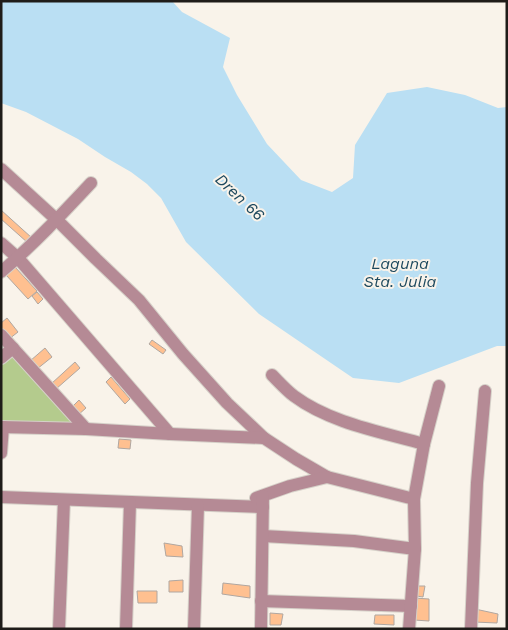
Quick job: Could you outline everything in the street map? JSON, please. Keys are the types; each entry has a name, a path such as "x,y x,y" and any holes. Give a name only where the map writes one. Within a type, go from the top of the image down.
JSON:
{"street":[{"path":"1,169 57,220 139,300 182,354 227,403 264,438 327,476 414,499"},
{"path":"1,272 57,220 91,183"},
{"path":"1,244 18,258 170,434"},
{"path":"1,335 86,429"},
{"path":"1,358 13,348"},
{"path":"272,375 293,395 319,411 360,426 424,444"},
{"path":"409,629 414,549 414,499 424,444 439,386"},
{"path":"471,629 477,483 484,391"},
{"path":"1,453 2,427 86,429 264,438"},
{"path":"1,497 232,506 263,501 290,486 327,476"},
{"path":"59,629 64,500"},
{"path":"261,629 263,501"},
{"path":"126,629 130,502"},
{"path":"194,629 198,505"},
{"path":"263,536 354,541 414,549"},
{"path":"261,601 411,606"}],"green space":[{"path":"13,352 78,425 1,423 1,363"}],"water":[{"name":"Laguna Sta. Julia","path":"1,1 172,1 182,12 230,38 223,67 237,95 267,144 301,180 332,192 353,178 355,145 387,93 427,87 465,95 498,108 507,107 507,346 497,346 399,383 353,378 259,314 186,242 161,198 147,184 78,139 26,112 1,103"}],"building":[{"path":"1,210 32,238 28,243 1,219"},
{"path":"15,267 37,291 28,299 6,275"},
{"path":"37,292 43,299 38,304 32,296"},
{"path":"7,318 18,332 9,339 1,328 1,323"},
{"path":"152,340 166,350 163,354 149,344"},
{"path":"45,348 52,357 37,369 30,361"},
{"path":"75,362 80,368 56,389 51,384"},
{"path":"111,377 130,399 125,404 106,382"},
{"path":"79,400 86,408 78,415 71,408"},
{"path":"119,439 131,440 130,449 118,448"},
{"path":"164,543 182,546 183,557 166,556"},
{"path":"183,580 183,592 169,592 169,581"},
{"path":"223,583 250,586 250,598 222,594"},
{"path":"417,586 425,586 423,597 416,596"},
{"path":"137,591 157,591 157,603 138,603"},
{"path":"414,598 429,599 429,621 414,620"},
{"path":"475,609 498,614 497,623 474,622"},
{"path":"270,613 283,614 281,625 270,625"},
{"path":"375,615 394,615 394,625 374,624"}],"water label":[{"name":"Dren 66","path":"240,197"}]}
